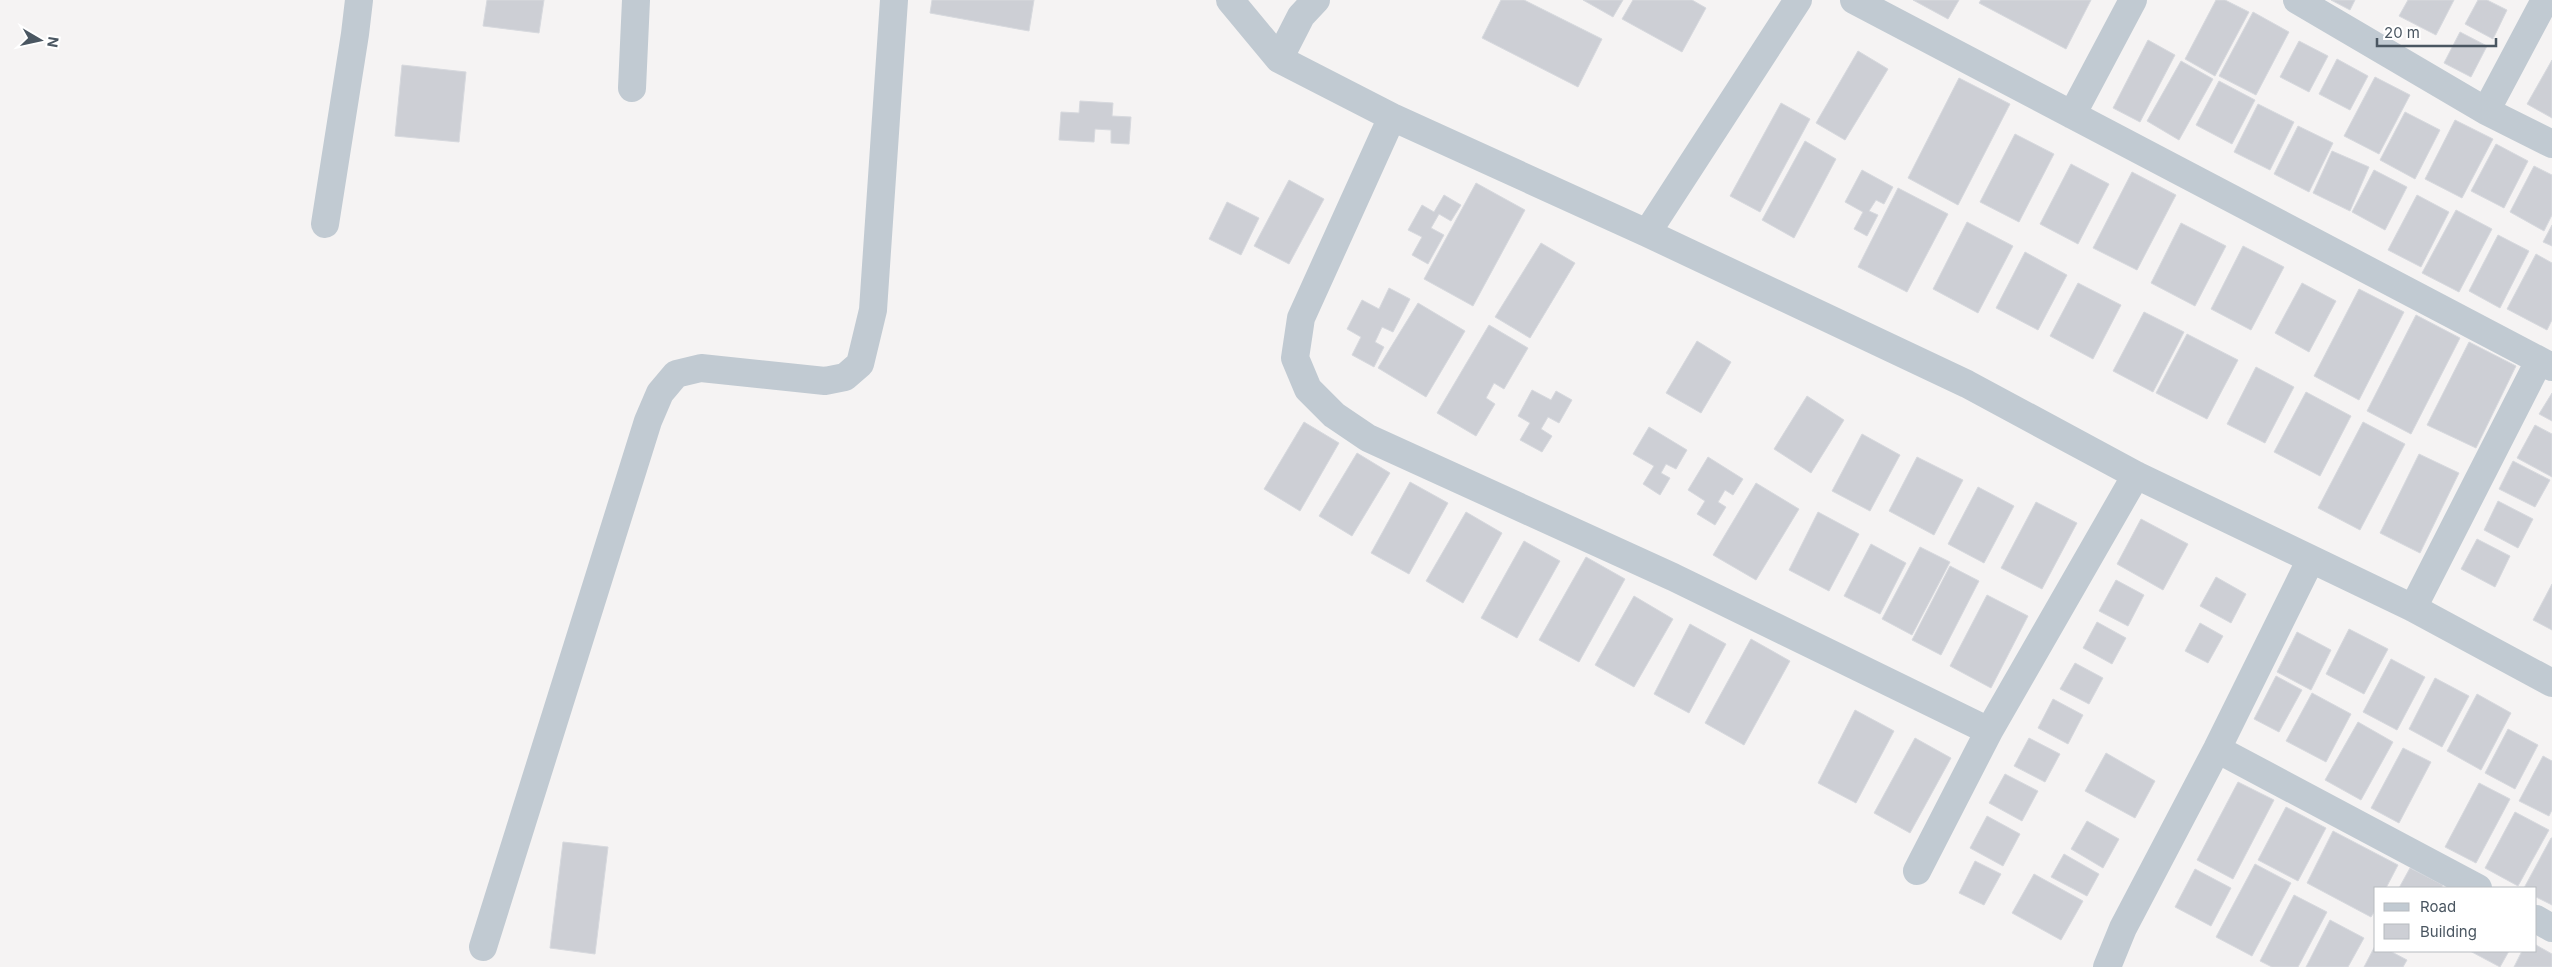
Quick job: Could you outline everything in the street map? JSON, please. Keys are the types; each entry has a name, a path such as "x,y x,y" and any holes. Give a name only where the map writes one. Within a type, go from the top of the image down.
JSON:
{"street":[{"path":"325,224 359,0"},
{"path":"632,88 636,0"},
{"path":"483,947 648,421 660,393 676,374 701,368 825,381 845,377 860,364 872,310 894,0"},
{"path":"1230,0 1279,60 1392,117 1967,384 2136,475 2413,608 2552,683"},
{"path":"1279,60 1301,16 1316,0"},
{"path":"1647,234 1798,0"},
{"path":"1854,0 2545,364 2413,608"},
{"path":"2072,115 2133,0"},
{"path":"2297,0 2486,111 2552,144"},
{"path":"2486,111 2545,0"},
{"path":"1392,117 1301,318 1295,358 1308,389 1334,415 1368,438 1673,577 1989,731"},
{"path":"1917,871 1989,731 2136,475"},
{"path":"2107,967 2123,928 2217,749 2311,559"},
{"path":"2217,749 2476,887"},
{"path":"2537,920 2552,928"}],"building":[{"path":"487,0 544,0 539,33 483,26"},
{"path":"932,0 1034,0 1029,31 930,13"},
{"path":"1501,0 1524,0 1602,39 1578,87 1482,38"},
{"path":"1583,0 1623,0 1613,17"},
{"path":"1633,0 1692,0 1706,8 1682,52 1622,19"},
{"path":"1913,0 1959,0 1948,19"},
{"path":"1981,0 2091,0 2066,49 1979,3"},
{"path":"2216,0 2225,0 2249,12 2215,76 2185,59"},
{"path":"2331,0 2355,0 2350,10"},
{"path":"2408,0 2454,0 2436,35 2399,16"},
{"path":"2478,0 2487,0 2507,10 2493,39 2465,24"},
{"path":"2253,12 2289,32 2256,95 2219,76"},
{"path":"2460,32 2487,46 2471,77 2444,63"},
{"path":"2148,40 2175,55 2140,122 2113,108"},
{"path":"2299,41 2328,56 2309,92 2280,77"},
{"path":"1858,51 1888,69 1845,140 1816,123"},
{"path":"2337,59 2368,76 2350,110 2319,94"},
{"path":"2552,60 2552,118 2527,104"},
{"path":"2181,61 2213,79 2179,140 2147,121"},
{"path":"402,65 466,72 459,142 395,136"},
{"path":"2375,77 2410,95 2379,154 2344,136"},
{"path":"1959,78 2010,104 1958,205 1908,178"},
{"path":"2219,81 2255,100 2232,144 2196,125"},
{"path":"1080,101 1113,103 1112,116 1131,117 1129,144 1111,143 1111,130 1095,129 1094,142 1059,140 1061,112 1079,113"},
{"path":"1781,103 1810,119 1760,212 1730,196"},
{"path":"2258,104 2294,122 2270,170 2234,152"},
{"path":"2405,112 2440,130 2415,179 2380,160"},
{"path":"2455,120 2493,139 2462,198 2425,179"},
{"path":"2298,126 2333,143 2309,192 2274,174"},
{"path":"2015,134 2054,154 2019,222 1980,202"},
{"path":"1805,141 1836,159 1794,238 1762,220"},
{"path":"2496,144 2528,161 2504,208 2471,191"},
{"path":"2332,151 2369,167 2350,211 2313,193"},
{"path":"2071,164 2109,184 2078,244 2040,224"},
{"path":"2534,166 2552,175 2552,215 2544,231 2510,212"},
{"path":"1862,170 1893,187 1884,204 1876,200 1869,211 1878,215 1867,236 1854,229 1863,212 1845,202"},
{"path":"2374,170 2407,187 2385,230 2352,212"},
{"path":"2132,172 2176,195 2137,270 2093,248"},
{"path":"1289,180 1324,199 1289,264 1254,246"},
{"path":"1476,183 1525,210 1473,306 1424,279"},
{"path":"1898,188 1948,214 1907,292 1858,267"},
{"path":"1444,195 1461,205 1451,221 1439,214 1431,228 1444,235 1428,264 1412,255 1422,237 1408,230 1422,205 1434,212"},
{"path":"2417,195 2449,212 2421,267 2388,250"},
{"path":"1227,202 1259,218 1241,255 1209,239"},
{"path":"2456,210 2492,229 2459,292 2422,273"},
{"path":"1967,222 2013,246 1978,313 1933,289"},
{"path":"2181,223 2226,246 2195,306 2151,283"},
{"path":"2552,225 2552,246 2543,242"},
{"path":"2498,235 2529,251 2500,308 2469,291"},
{"path":"1541,243 1575,263 1530,338 1495,317"},
{"path":"2243,246 2284,267 2251,330 2211,309"},
{"path":"2025,252 2067,275 2038,330 1996,308"},
{"path":"2536,254 2552,263 2552,320 2547,330 2507,309"},
{"path":"2078,283 2121,305 2093,359 2050,336"},
{"path":"2302,283 2336,301 2309,352 2275,333"},
{"path":"1389,288 1410,299 1393,332 1382,327 1375,342 1384,347 1374,367 1352,355 1361,337 1347,329 1362,300 1379,309"},
{"path":"2359,289 2404,312 2359,400 2314,376"},
{"path":"1418,303 1465,331 1426,397 1378,368"},
{"path":"2144,312 2184,332 2153,392 2113,371"},
{"path":"2416,315 2460,338 2411,434 2367,411"},
{"path":"1489,325 1528,348 1504,389 1494,383 1486,398 1495,404 1476,436 1437,413"},
{"path":"2187,334 2238,360 2207,419 2156,393"},
{"path":"1697,341 1731,362 1701,413 1666,393"},
{"path":"2469,342 2516,366 2476,448 2427,425"},
{"path":"2256,367 2294,387 2265,443 2227,424"},
{"path":"1532,390 1551,400 1556,391 1572,400 1559,423 1548,417 1541,429 1552,436 1542,452 1520,440 1530,423 1518,416"},
{"path":"2306,392 2351,416 2320,476 2274,452"},
{"path":"2552,393 2552,421 2539,414"},
{"path":"1807,396 1844,420 1811,473 1774,449"},
{"path":"1304,422 1339,443 1300,511 1264,489"},
{"path":"2363,422 2405,444 2360,530 2318,508"},
{"path":"2535,425 2552,434 2552,477 2517,458"},
{"path":"1649,427 1687,450 1676,469 1666,464 1661,473 1670,478 1660,495 1643,484 1654,466 1633,454"},
{"path":"1862,434 1900,455 1870,511 1832,491"},
{"path":"1357,453 1390,473 1352,536 1319,516"},
{"path":"2419,454 2459,473 2420,553 2380,533"},
{"path":"1708,457 1743,479 1733,495 1725,490 1718,502 1726,507 1715,525 1697,514 1705,501 1688,490"},
{"path":"1917,457 1963,480 1934,535 1889,511"},
{"path":"2513,461 2550,480 2535,507 2499,489"},
{"path":"1410,482 1448,503 1409,574 1371,553"},
{"path":"1756,483 1799,509 1756,580 1713,555"},
{"path":"1978,487 2014,506 1984,563 1948,544"},
{"path":"2498,501 2533,519 2518,548 2484,530"},
{"path":"2036,502 2077,523 2042,589 2001,568"},
{"path":"1466,512 1502,533 1463,603 1426,581"},
{"path":"1818,512 1859,534 1829,591 1789,570"},
{"path":"2141,519 2188,544 2163,590 2117,564"},
{"path":"2477,539 2510,556 2495,587 2461,569"},
{"path":"1524,541 1560,561 1517,638 1481,618"},
{"path":"1871,544 1906,563 1880,614 1844,596"},
{"path":"1920,547 1950,562 1912,635 1882,619"},
{"path":"1586,557 1625,579 1579,662 1539,640"},
{"path":"1950,566 1979,581 1941,655 1912,640"},
{"path":"2216,577 2246,594 2231,623 2200,606"},
{"path":"2116,580 2144,595 2128,626 2099,611"},
{"path":"2552,584 2552,630 2533,620"},
{"path":"1987,595 2028,616 1991,688 1950,666"},
{"path":"1634,596 1673,619 1634,687 1595,665"},
{"path":"2097,622 2126,638 2112,664 2083,648"},
{"path":"2200,623 2223,636 2208,663 2185,651"},
{"path":"1690,624 1726,644 1689,713 1654,694"},
{"path":"2349,629 2388,649 2364,694 2326,674"},
{"path":"2297,632 2331,650 2311,690 2277,672"},
{"path":"1751,639 1790,661 1744,745 1705,723"},
{"path":"2391,659 2425,677 2397,730 2363,712"},
{"path":"2075,663 2103,678 2089,704 2060,689"},
{"path":"2276,676 2302,690 2279,732 2254,719"},
{"path":"2435,678 2469,696 2442,747 2409,729"},
{"path":"2312,693 2351,714 2326,762 2286,741"},
{"path":"2477,694 2511,713 2481,770 2447,751"},
{"path":"2053,699 2083,715 2068,744 2038,728"},
{"path":"1855,710 1894,731 1856,803 1818,783"},
{"path":"2358,722 2393,742 2361,800 2325,780"},
{"path":"2508,729 2538,745 2515,789 2485,773"},
{"path":"1915,738 1951,758 1910,833 1874,813"},
{"path":"2029,738 2060,754 2045,782 2014,766"},
{"path":"2403,748 2431,762 2399,823 2371,808"},
{"path":"2106,753 2155,781 2135,818 2085,791"},
{"path":"2543,756 2552,761 2552,810 2549,816 2519,801"},
{"path":"2005,774 2038,791 2022,821 1989,803"},
{"path":"2238,782 2274,800 2233,879 2197,860"},
{"path":"2479,783 2510,799 2476,863 2445,847"},
{"path":"2286,807 2326,828 2298,881 2258,860"},
{"path":"2515,812 2549,830 2518,886 2485,868"},
{"path":"1987,816 2020,834 2003,866 1970,848"},
{"path":"2087,821 2119,839 2103,868 2071,849"},
{"path":"2333,831 2398,865 2387,887 2374,887 2374,912 2371,917 2307,883"},
{"path":"2552,838 2552,905 2537,898 2537,887 2525,887"},
{"path":"563,842 608,847 595,954 550,948"},
{"path":"2064,854 2099,874 2087,896 2051,877"},
{"path":"1975,861 2001,874 1984,905 1959,893"},
{"path":"2255,864 2291,883 2252,956 2216,937"},
{"path":"2410,868 2443,885 2442,887 2400,887"},
{"path":"2195,869 2231,888 2211,926 2175,907"},
{"path":"2034,874 2083,901 2061,940 2012,913"},
{"path":"2294,895 2327,912 2298,967 2272,967 2260,961"},
{"path":"2330,920 2364,938 2348,967 2306,967"},
{"path":"2537,946 2552,954 2552,967 2514,967 2522,952 2537,952"},
{"path":"2374,948 2374,952 2392,952 2407,960 2403,967 2364,967"},
{"path":"2472,952 2508,952 2500,967"}]}
